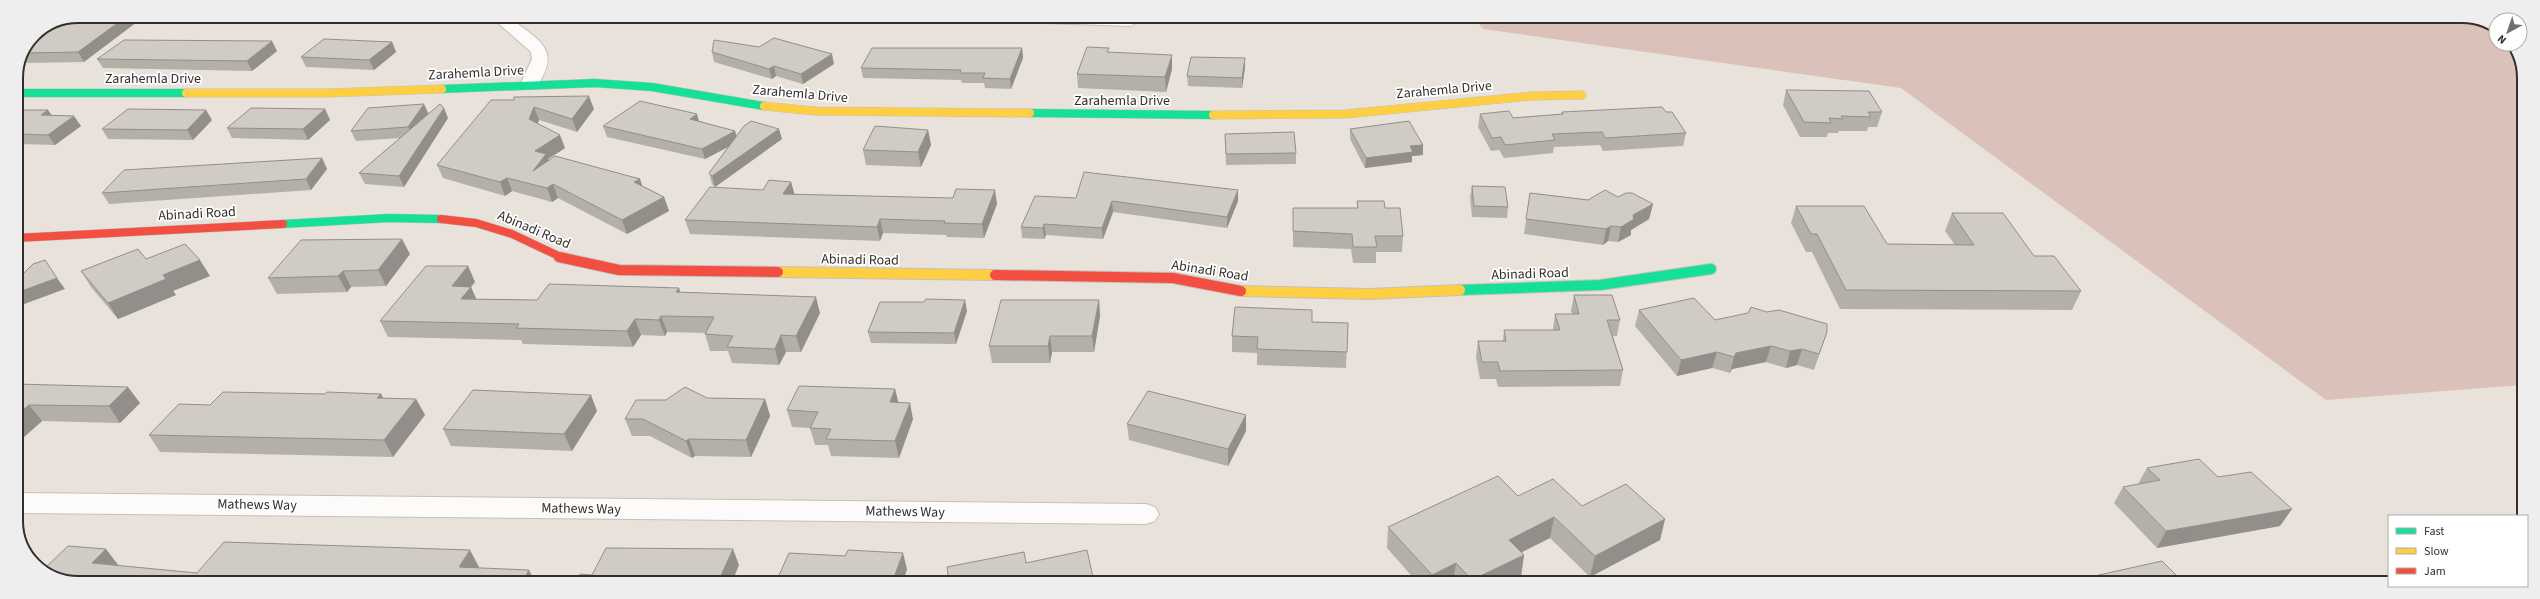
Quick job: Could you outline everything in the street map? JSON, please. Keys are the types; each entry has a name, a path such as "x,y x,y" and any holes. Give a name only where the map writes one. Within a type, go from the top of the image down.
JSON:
{"street":[{"path":"504,23 531,41 542,54 540,65 529,85"},
{"name":"Zarahemla Drive","path":"23,93 335,93 529,85 624,84 679,90 793,110 871,113 1294,116 1346,114 1532,96 1582,95"},
{"name":"Abinadi Road","path":"23,238 389,218 435,218 495,228 556,256 618,270 1173,278 1226,290 1252,292 1369,294 1541,288 1600,285 1711,269"},
{"name":"Mathews Way","path":"23,503 1146,514"}],"shaded area":[{"path":"1478,23 2462,23 2483,27 2488,30 2488,52 2510,52 2517,75 2517,385 2326,400 1901,88 1483,29"}],"building":[{"path":"78,23 117,23 78,52 29,53 39,39 57,27"},
{"path":"774,38 832,54 801,74 774,66 769,69 712,52 714,40 759,47"},
{"path":"324,39 392,42 369,60 301,57"},
{"path":"124,40 272,41 247,61 97,59"},
{"path":"1087,47 1109,48 1107,52 1172,55 1165,77 1077,74"},
{"path":"872,48 1022,48 1010,79 983,78 985,73 960,73 961,70 861,68"},
{"path":"1191,57 1245,58 1242,78 1187,76"},
{"path":"1786,90 1869,91 1882,112 1868,112 1871,117 1841,116 1843,119 1829,118 1831,123 1804,122"},
{"path":"589,96 572,119 534,107 529,119 560,135 535,151 546,154 533,171 555,156 640,179 634,182 664,197 622,220 553,184 547,188 507,178 500,182 437,165 491,100 514,100 514,97"},
{"path":"640,101 697,114 690,119 735,131 702,149 603,126"},
{"path":"424,104 408,127 351,131 368,108"},
{"path":"440,104 444,108 399,176 359,173"},
{"path":"1662,107 1666,112 1672,112 1686,133 1605,138 1602,132 1552,134 1555,140 1505,145 1501,137 1492,138 1480,114 1509,111 1513,118 1563,114 1562,112"},
{"path":"251,108 325,109 303,129 227,128"},
{"path":"128,109 206,110 187,130 102,129"},
{"path":"23,110 48,110 41,115 74,116 48,135 23,134"},
{"path":"751,121 779,129 712,176 709,173 744,126"},
{"path":"1409,121 1423,145 1410,146 1413,152 1366,158 1350,129"},
{"path":"875,126 928,130 918,152 863,150"},
{"path":"1294,132 1296,153 1226,154 1225,134"},
{"path":"322,158 306,179 102,193 124,170"},
{"path":"1084,172 1238,190 1227,217 1112,201 1102,228 1044,224 1043,228 1021,227 1035,196 1076,198"},
{"path":"769,180 791,182 783,194 953,198 956,189 995,190 982,224 880,219 877,227 685,220 710,187 763,190"},
{"path":"1472,186 1505,187 1508,207 1474,206"},
{"path":"1605,190 1618,197 1626,193 1632,193 1653,204 1633,215 1634,219 1621,227 1611,226 1606,229 1526,219 1530,193 1588,200"},
{"path":"1357,201 1384,201 1385,208 1400,208 1403,236 1375,236 1377,247 1353,247 1352,234 1293,231 1293,208 1358,208"},
{"path":"1796,206 1864,206 1887,244 1974,245 1952,213 2003,213 2034,256 2054,256 2081,291 1846,290 1817,234 1811,234"},
{"path":"402,239 378,270 343,271 338,276 268,278 301,240"},
{"path":"185,244 200,260 163,275 166,279 108,303 81,271 138,249 146,259"},
{"path":"45,260 57,278 23,290 23,274 33,264"},
{"path":"426,266 468,266 452,286 471,287 461,299 537,300 549,284 679,288 676,292 816,297 796,336 781,335 775,349 727,347 733,336 705,334 714,317 661,316 659,320 635,319 627,331 516,328 519,324 380,321"},
{"path":"1574,295 1612,295 1620,320 1607,320 1623,370 1500,371 1498,362 1482,362 1478,341 1506,341 1504,330 1560,330 1555,314 1579,314"},
{"path":"1694,298 1715,320 1748,313 1751,307 1767,312 1779,310 1827,324 1827,332 1819,354 1802,349 1790,351 1771,346 1736,353 1734,357 1717,352 1681,360 1639,310"},
{"path":"926,299 965,300 954,333 868,332 880,302 924,302"},
{"path":"1001,300 1099,300 1092,336 1050,336 1048,346 989,346"},
{"path":"1235,307 1312,310 1312,322 1348,323 1347,352 1257,349 1258,337 1232,336"},
{"path":"23,384 128,387 109,406 29,405 23,410"},
{"path":"799,386 895,389 890,402 910,403 895,441 826,439 831,429 810,428 818,412 787,410"},
{"path":"685,387 707,398 765,399 746,440 689,439 686,441 643,419 625,419 636,400 666,400"},
{"path":"473,390 591,395 564,434 443,429"},
{"path":"1148,391 1246,415 1228,449 1127,424"},
{"path":"223,392 325,394 327,392 381,394 377,398 416,399 384,440 149,435 179,404 210,405"},
{"path":"2199,459 2218,477 2251,472 2292,509 2166,531 2123,487 2160,480 2147,468"},
{"path":"1498,476 1518,496 1553,479 1582,506 1626,484 1665,519 1595,556 1554,517 1509,540 1524,555 1480,576 1468,576 1456,563 1432,575 1388,527"},
{"path":"224,542 470,550 459,567 529,570 526,576 78,576 57,572 47,566 68,546 106,549 92,563 197,573"},
{"path":"606,548 733,549 721,576 579,576 580,574 592,575"},
{"path":"848,550 903,553 894,576 779,576 789,553 845,556"},
{"path":"1087,550 1093,576 948,576 947,567 1024,552 1026,563"},
{"path":"2162,561 2177,576 2094,576"}],"traffic: fast":[{"path":"442,89 595,83 652,87 764,106"},
{"path":"23,93 186,93"},
{"path":"1030,113 1213,115"},
{"path":"283,224 389,218 441,219"},
{"path":"1460,290 1600,285 1711,269"}],"traffic: slow":[{"path":"186,93 327,93 442,89"},
{"path":"1213,115 1346,114 1532,96 1582,95"},
{"path":"764,106 815,111 1030,113"},
{"path":"778,272 995,275"},
{"path":"1241,291 1369,294 1460,290"}],"traffic: jam":[{"path":"441,219 476,223 512,234 556,256 619,270 778,272"},
{"path":"23,238 283,224"},
{"path":"995,275 1173,278 1241,291"}]}
